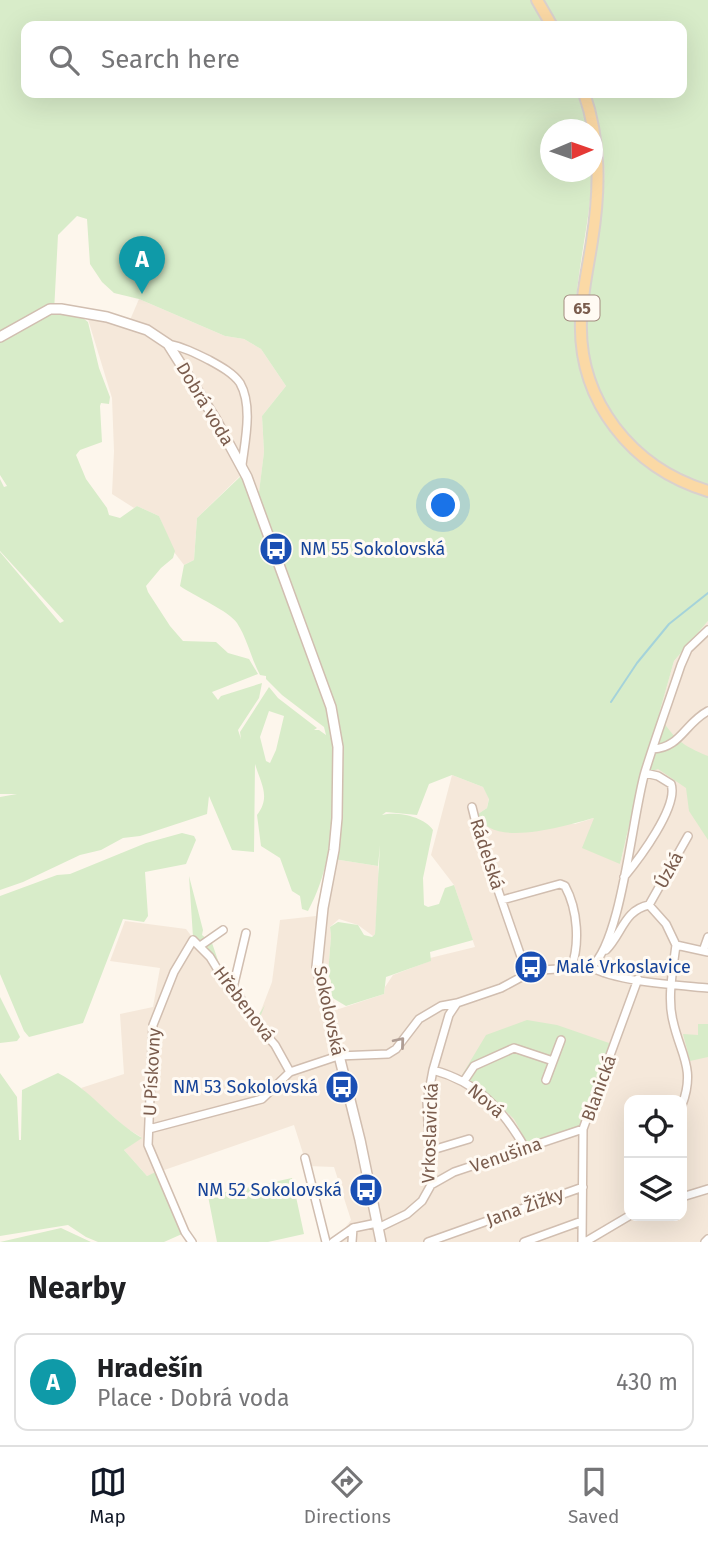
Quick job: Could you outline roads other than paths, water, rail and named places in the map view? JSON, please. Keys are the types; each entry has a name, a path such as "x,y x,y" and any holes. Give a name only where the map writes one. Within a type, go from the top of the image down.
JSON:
{"main road":[{"path":"537,0 549,21"},
{"name":"65","path":"585,98 594,130 598,167 596,215 581,311 581,340 585,364 595,394 615,429 636,452 665,472 708,491"}],"street":[{"name":"Dobrá voda","path":"0,337 50,310 67,309 147,330 168,344 186,348 219,365 239,382 244,395 246,418 242,466"},
{"name":"Dobrá voda","path":"168,344 242,466"},
{"name":"Sokolovská","path":"242,466 331,707 337,735 337,818 317,967 360,1140 381,1242"},
{"path":"603,953 624,877 645,774 688,649 708,630"},
{"path":"653,750 665,749 671,745 696,717 708,711"},
{"path":"624,877 637,862 664,817 672,795 671,784 666,780 645,774"},
{"name":"Rádelská","path":"472,807 479,835 527,974"},
{"name":"Úzká","path":"649,905 688,836"},
{"name":"Rádelská","path":"502,900 560,884 565,886 570,895 576,932 576,955 571,969"},
{"path":"591,967 613,943 621,924 633,912 649,905 666,924 676,945 672,985 673,1022 687,1064 684,1095"},
{"path":"200,946 223,930"},
{"path":"233,988 246,933"},
{"path":"676,945 706,952 708,937"},
{"name":"Hřebenová","path":"192,940 200,946 238,993 248,1014 275,1045 290,1072"},
{"name":"U Pískovny","path":"192,940 174,972 153,1025 148,1145 192,1242"},
{"path":"290,1072 338,1056 388,1054 396,1049 419,1019 441,1006 501,988 541,970 591,967 601,973 708,988"},
{"name":"Blanická","path":"583,1242 583,1129 638,979"},
{"name":"Vrkoslavická","path":"353,1228 378,1225 407,1213 422,1201 431,1185 427,1102 449,1015 457,1003"},
{"path":"545,1080 561,1040"},
{"path":"464,1081 472,1067 514,1048 553,1061"},
{"name":"Nová","path":"433,1070 458,1077 483,1095 511,1123 525,1148"},
{"name":"U Pískovny","path":"149,1129 262,1099 290,1072"},
{"name":"Venušina","path":"431,1185 454,1172 583,1129"},
{"path":"429,1151 469,1139"},
{"path":"305,1157 326,1242"},
{"name":"Jana Žižky","path":"428,1242 583,1187"},
{"path":"687,1195 708,1189"},
{"path":"583,1242 624,1219"},
{"path":"524,1242 582,1221"},
{"path":"333,1242 353,1228"},
{"path":"352,1242 353,1228"}],"waterway":[{"path":"611,702 637,663 669,624 708,593"}],"place":[{"name":"Hradešín","path":"142,294"},
{"name":"NM 55 Sokolovská","path":"276,549"},
{"name":"Malé Vrkoslavice","path":"531,967"},
{"name":"NM 53 Sokolovská","path":"342,1087"},
{"name":"NM 52 Sokolovská","path":"366,1190"}]}
